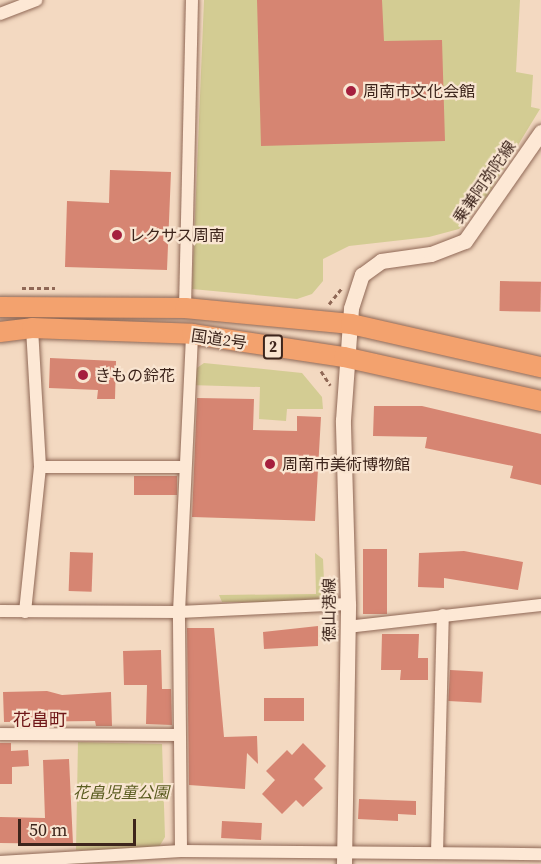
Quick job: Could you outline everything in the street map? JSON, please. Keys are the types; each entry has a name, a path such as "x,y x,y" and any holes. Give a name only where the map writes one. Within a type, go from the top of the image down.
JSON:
{"highway":[{"name":"国道2号","path":"0,307 185,308 351,324 541,367"},
{"name":"国道2号","path":"0,332 32,328 192,334 344,357 541,401"}],"street":[{"path":"0,14 36,0"},
{"path":"185,308 192,0"},
{"name":"乗兼阿弥陀線","path":"344,357 351,324 351,308 362,275 381,261 431,254 465,241 541,132"},
{"path":"25,612 40,467 32,328"},
{"path":"181,851 177,735 179,612 192,334"},
{"name":"徳山港線","path":"344,357 348,603 344,859"},
{"path":"40,467 185,467"},
{"path":"0,611 179,612 348,603"},
{"path":"347,627 541,605"},
{"path":"437,853 443,615"},
{"path":"0,734 177,735"},
{"path":"0,862 26,863 181,851 344,859 437,853 541,854"}],"path":[{"path":"333,300 336,293"},
{"path":"316,367 332,390"}],"green space":[{"path":"204,0 520,0 516,72 533,75 531,107 540,109 487,196 459,229 429,237 349,246 323,259 323,281 312,294 297,299 192,289"},
{"path":"204,363 302,373 322,397 323,409 287,409 286,421 259,419 260,387 189,385 194,370"},
{"path":"315,553 323,559 325,602 222,602 219,595 316,594"},
{"name":"花畠児童公園","path":"78,742 162,744 165,837 159,847 150,851 76,850"}],"building":[{"name":"周南市文化会館","path":"257,0 382,0 384,41 442,40 445,141 261,146"},
{"name":"レクサス周南","path":"110,170 171,172 167,270 65,267 67,201 109,203"},
{"path":"500,281 541,282 540,312 499,311"},
{"name":"きもの鈴花","path":"50,358 116,361 115,399 97,399 98,390 49,388"},
{"path":"197,398 254,399 253,430 297,431 297,416 321,417 315,521 192,517"},
{"path":"374,406 422,406 541,434 541,485 510,478 513,466 425,448 427,437 373,436"},
{"path":"134,476 177,476 177,495 134,495"},
{"path":"363,549 387,549 387,614 363,614"},
{"path":"464,551 523,562 518,590 444,578 444,588 418,587 419,553"},
{"path":"70,552 93,553 92,592 69,591"},
{"path":"318,626 318,646 264,649 263,632"},
{"path":"187,628 214,628 224,737 257,736 258,764 247,753 245,789 189,785"},
{"path":"382,634 419,634 418,658 428,658 428,680 400,680 401,670 381,670"},
{"path":"161,650 162,689 171,689 172,725 146,724 147,685 124,685 123,651"},
{"path":"450,670 483,672 481,703 448,701"},
{"path":"47,691 62,695 111,692 112,726 96,726 95,721 4,722 3,692"},
{"path":"264,698 304,698 304,721 264,721"},
{"path":"0,743 11,743 11,751 28,750 29,766 12,767 12,784 0,784"},
{"path":"303,743 326,766 314,779 323,788 303,807 296,800 282,814 262,794 275,780 266,771 287,750 292,755"},
{"path":"69,759 73,844 0,843 0,817 45,818 43,760"},
{"path":"359,799 416,801 416,815 398,814 398,821 358,819"},
{"path":"222,821 262,823 261,840 221,838"}],"place":[{"name":"周南市文化会館","path":"351,91"},
{"name":"レクサス周南","path":"117,235"},
{"name":"きもの鈴花","path":"83,375"},
{"name":"周南市美術博物館","path":"270,464"}],"district":[{"name":"花畠町","path":"40,720"}]}
